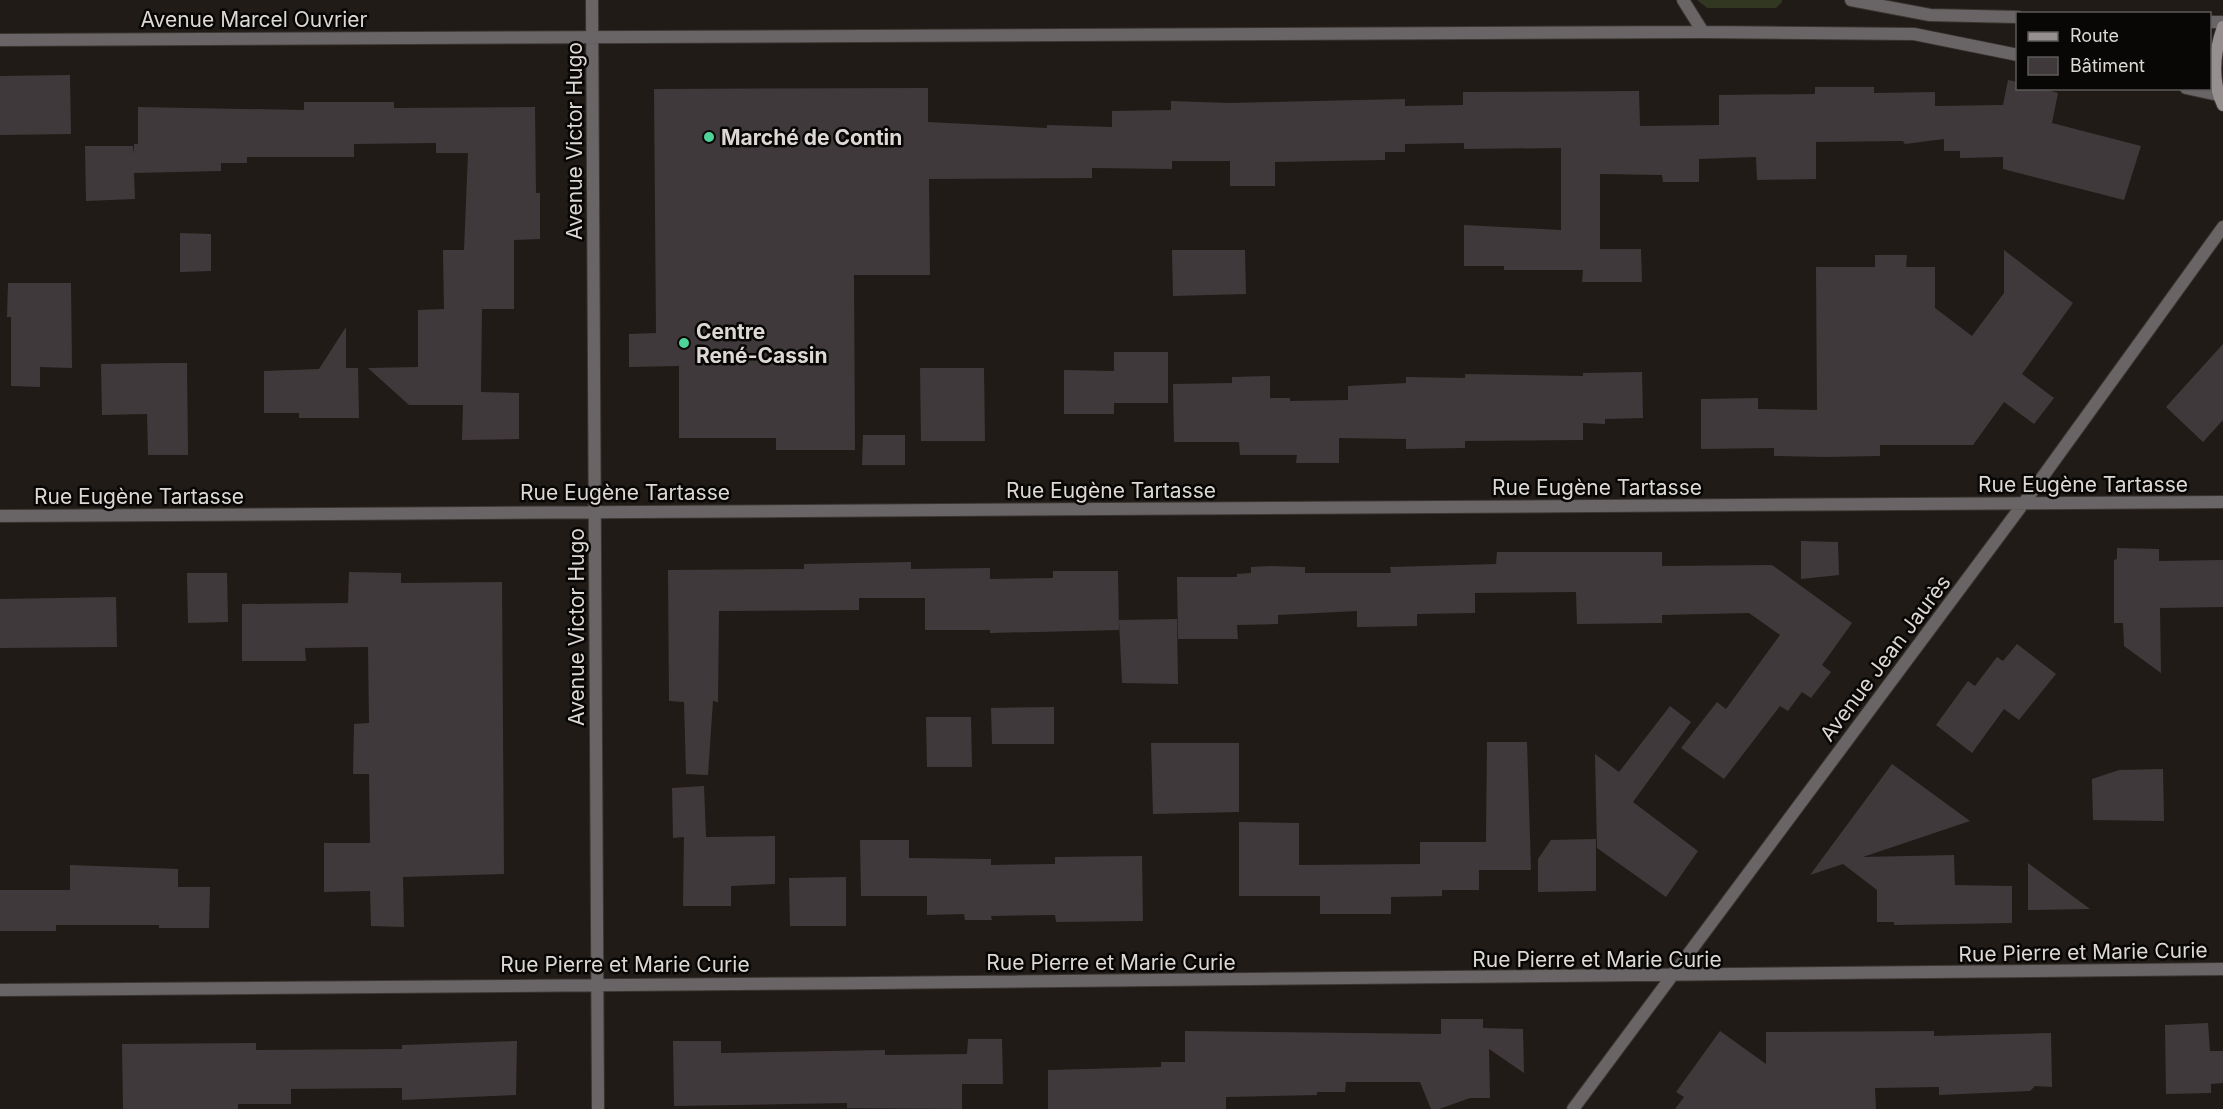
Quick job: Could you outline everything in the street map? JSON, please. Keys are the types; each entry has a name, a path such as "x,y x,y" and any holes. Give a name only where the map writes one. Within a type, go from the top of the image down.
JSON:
{"street":[{"name":"Avenue Victor Hugo","path":"592,0 598,1109"},
{"path":"1683,0 1702,32"},
{"path":"1851,0 1930,15 2016,17"},
{"path":"2221,100 2214,70 2217,46 2223,27"},
{"name":"Avenue Marcel Ouvrier","path":"0,40 1702,32 1914,34 2016,55"},
{"path":"2192,90 2221,100"},
{"name":"Avenue Jean Jaurès","path":"1573,1109 2023,504 2223,227"},
{"name":"Rue Eugène Tartasse","path":"0,516 2223,502"},
{"name":"Rue Pierre et Marie Curie","path":"0,990 596,984 1671,979 2223,969"}],"green space":[{"path":"1697,0 1782,0 1782,2 1776,8 1707,8"}],"building":[{"path":"70,75 71,134 0,135 0,76"},
{"path":"2008,80 2016,82 2016,90 2048,90 2058,93 2052,123 2141,146 2124,200 2003,169 2003,157 1960,158 1960,151 1944,151 1944,139 1905,144 1903,141 1816,142 1816,179 1757,180 1756,157 1699,159 1699,182 1663,182 1662,175 1600,174 1600,249 1641,249 1642,282 1582,282 1583,270 1504,270 1504,266 1464,266 1464,225 1561,230 1561,148 1464,149 1464,143 1405,144 1405,152 1385,152 1385,160 1275,162 1275,186 1230,186 1230,161 1172,161 1172,169 1092,168 1092,178 929,179 930,275 854,275 855,450 776,450 776,438 679,438 679,366 629,367 629,334 656,333 654,89 928,88 928,122 1047,128 1047,125 1112,127 1112,111 1171,110 1171,101 1229,103 1405,99 1405,106 1463,105 1463,92 1639,91 1640,126 1719,125 1719,95 1815,94 1815,87 1874,87 1874,93 1935,92 1935,106 2003,105"},
{"path":"304,102 394,102 394,108 535,107 536,193 540,193 540,239 514,240 514,309 482,309 481,392 519,393 519,439 462,440 463,405 409,405 368,368 418,367 418,310 444,309 443,250 464,250 468,153 436,153 436,143 354,144 354,157 247,157 247,163 221,163 221,171 134,173 135,199 86,201 85,146 133,146 134,155 134,144 138,144 138,107 304,110"},
{"path":"180,233 211,234 211,271 180,272"},
{"path":"1172,250 1245,250 1246,294 1173,296"},
{"path":"2004,250 2073,303 2022,374 2054,398 2034,424 2004,402 1973,445 1880,445 1880,456 1824,457 1774,456 1774,448 1701,449 1701,399 1758,398 1758,409 1817,410 1816,267 1875,267 1875,255 1907,255 1906,267 1935,267 1935,308 1972,336 2004,293"},
{"path":"8,283 71,283 72,368 40,367 40,387 11,386 11,317 7,317"},
{"path":"346,327 346,368 358,368 359,418 299,418 299,413 264,413 264,371 319,369"},
{"path":"2223,344 2223,420 2203,442 2166,407"},
{"path":"1114,352 1168,352 1168,403 1114,403 1114,414 1064,414 1064,370 1114,371"},
{"path":"187,363 188,455 148,455 147,414 102,415 101,364"},
{"path":"920,368 984,368 985,441 921,441"},
{"path":"1642,372 1643,418 1605,419 1605,424 1583,423 1583,440 1465,441 1465,448 1406,449 1406,439 1339,438 1339,463 1296,463 1297,455 1240,455 1239,442 1174,442 1173,384 1232,383 1232,377 1270,376 1270,398 1290,398 1290,401 1348,400 1348,386 1406,383 1406,377 1465,378 1465,374 1583,376 1583,373"},
{"path":"863,435 905,435 905,465 862,465"},
{"path":"1801,541 1838,542 1839,575 1801,579"},
{"path":"2117,548 2159,549 2159,561 2223,560 2223,607 2160,608 2161,673 2124,646 2123,623 2114,623 2114,560 2117,559"},
{"path":"1497,552 1662,552 1662,566 1772,565 1852,623 1822,665 1831,672 1811,698 1802,692 1788,711 1780,706 1724,779 1681,748 1717,702 1726,709 1780,635 1749,613 1662,615 1662,623 1577,624 1576,592 1475,593 1475,613 1417,614 1417,626 1357,627 1357,611 1278,615 1278,624 1237,625 1238,639 1178,639 1177,577 1237,577 1237,574 1251,573 1251,567 1270,566 1305,567 1305,573 1391,573 1390,567 1496,564"},
{"path":"911,562 911,569 990,568 990,579 1053,578 1053,571 1118,571 1119,630 990,633 990,630 925,630 925,598 859,598 859,610 719,611 718,702 713,701 708,775 686,774 684,702 669,701 668,570 804,569 804,564"},
{"path":"349,572 401,573 401,583 502,582 504,874 403,877 404,927 371,926 370,891 324,892 324,843 370,843 369,774 353,774 354,724 369,723 368,647 305,648 306,661 242,661 242,604 348,603"},
{"path":"187,573 227,573 228,622 188,623"},
{"path":"116,597 117,647 0,648 0,599"},
{"path":"1177,619 1178,684 1122,683 1119,620"},
{"path":"2017,644 2056,674 2019,720 2004,709 1972,753 1936,725 1968,681 1975,686 1997,657 2003,661"},
{"path":"1670,706 1691,722 1633,802 1698,851 1666,897 1597,848 1595,754 1619,772"},
{"path":"1054,707 1054,744 992,744 991,708"},
{"path":"926,717 971,717 972,767 927,767"},
{"path":"1487,742 1527,742 1531,870 1479,870 1479,890 1442,890 1442,896 1391,897 1391,914 1320,914 1320,896 1239,896 1239,822 1299,823 1299,865 1420,864 1420,842 1486,842"},
{"path":"1151,743 1239,743 1239,812 1153,814"},
{"path":"1892,764 1970,821 1863,857 1954,855 1955,885 2012,886 2012,923 1894,925 1894,922 1877,922 1877,890 1843,864 1810,875"},
{"path":"2163,769 2164,821 2093,820 2092,779 2119,770"},
{"path":"704,786 706,837 775,836 775,884 731,886 731,906 683,906 684,837 673,838 672,788"},
{"path":"1596,839 1596,891 1538,892 1538,859 1551,840"},
{"path":"860,840 909,840 909,858 991,859 991,865 1055,864 1055,857 1142,856 1143,921 1056,922 1055,915 991,916 992,920 965,920 964,914 927,915 927,896 861,896"},
{"path":"2028,863 2090,909 2028,910"},
{"path":"70,865 178,869 178,887 210,887 209,928 159,928 159,925 56,925 56,931 0,931 0,890 70,890"},
{"path":"846,877 846,926 790,926 789,878"},
{"path":"1441,1019 1483,1019 1483,1028 1523,1029 1524,1073 1489,1049 1490,1098 1470,1098 1439,1109 1431,1109 1420,1082 1346,1082 1345,1092 1317,1092 1317,1095 1226,1097 1226,1109 1048,1109 1048,1070 1161,1067 1161,1062 1185,1062 1185,1031 1441,1034"},
{"path":"2208,1023 2210,1051 2223,1051 2223,1083 2211,1084 2211,1093 2166,1094 2165,1025"},
{"path":"1720,1031 1766,1064 1766,1032 1934,1031 1934,1036 2051,1033 2052,1087 2035,1086 2030,1091 1939,1095 1939,1087 1875,1088 1876,1109 1675,1109 1684,1097 1676,1092"},
{"path":"968,1039 1002,1039 1003,1084 962,1084 962,1109 847,1108 847,1103 674,1106 673,1041 721,1041 721,1053 885,1050 885,1055 967,1054"},
{"path":"517,1041 516,1095 402,1100 402,1088 291,1089 291,1104 238,1104 238,1109 123,1109 122,1044 256,1043 256,1050 402,1049 402,1045"}],"place":[{"name":"Marché de Contin","path":"709,137"},
{"name":"Centre René-Cassin","path":"684,343"}]}
